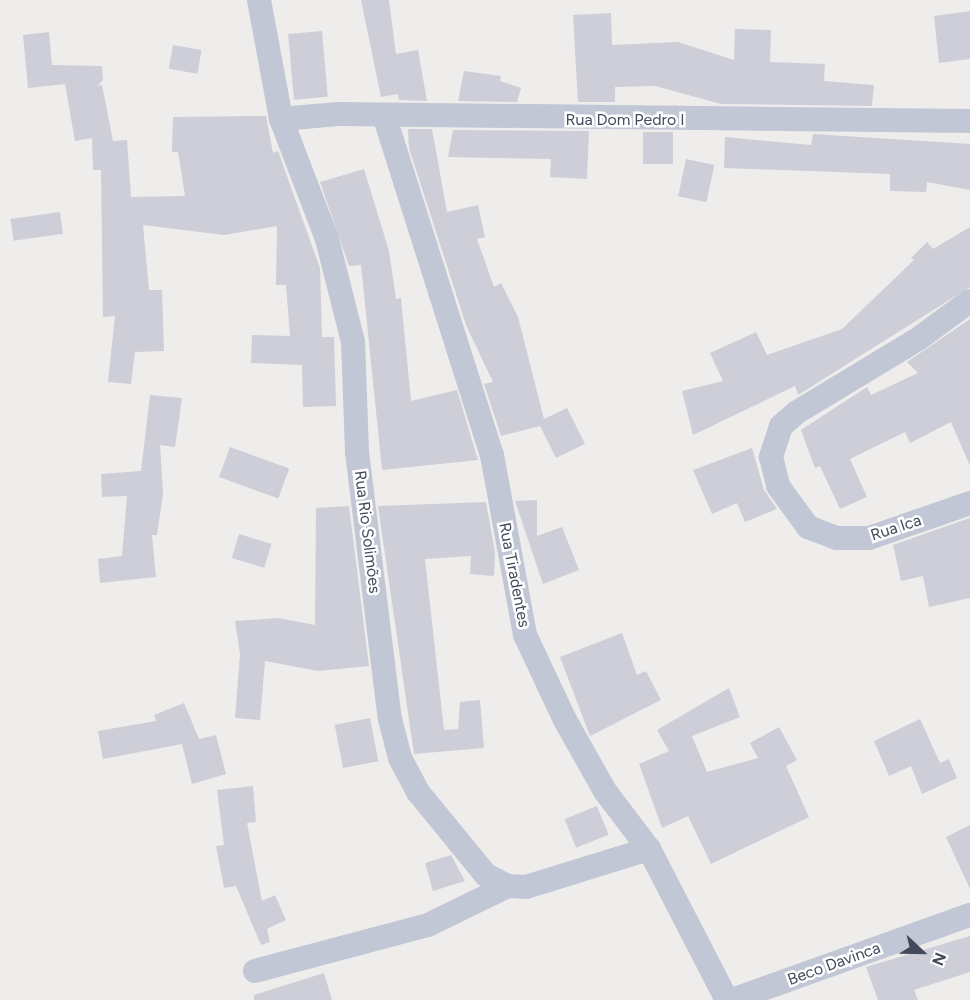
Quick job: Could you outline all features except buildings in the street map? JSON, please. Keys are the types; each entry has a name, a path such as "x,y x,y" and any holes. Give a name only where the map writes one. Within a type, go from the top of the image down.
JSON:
{"street":[{"name":"Rua Rio Solimões","path":"259,0 281,119 327,239 353,342 357,452 390,719 400,758 418,792 486,875 508,886"},
{"name":"Rua Dom Pedro I","path":"281,119 384,115 491,120 970,120"},
{"name":"Rua Tiradentes","path":"384,115 492,455 525,635 605,791 650,849 727,1000"},
{"name":"Rua Ica","path":"970,301 781,426 771,457 778,486 808,527 837,538 869,538 970,503"},
{"path":"255,970 428,926 508,886 526,887 650,849"},
{"name":"Beco Davinca","path":"732,1000 970,915"}]}
